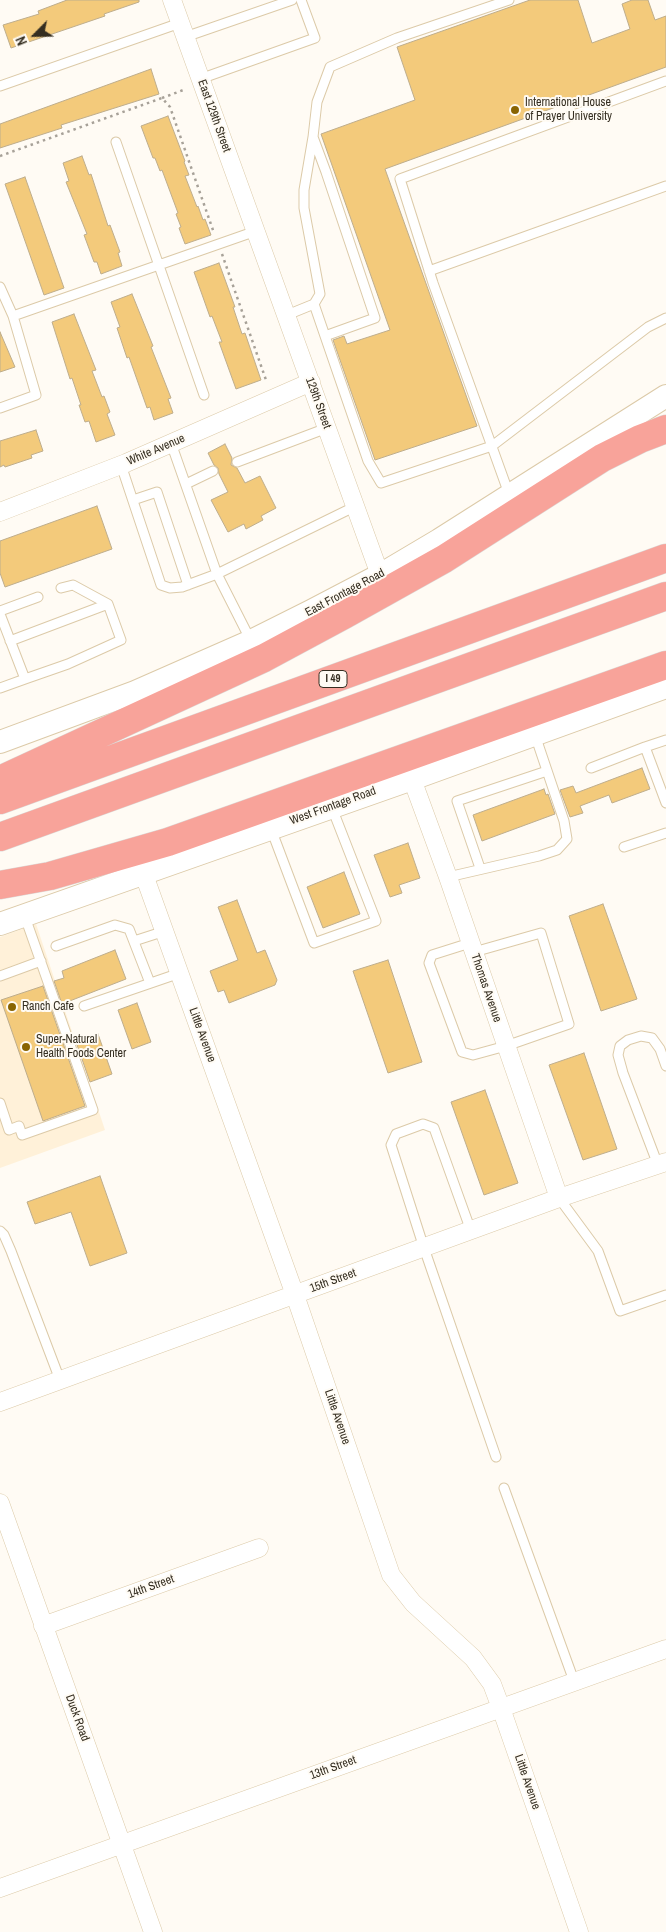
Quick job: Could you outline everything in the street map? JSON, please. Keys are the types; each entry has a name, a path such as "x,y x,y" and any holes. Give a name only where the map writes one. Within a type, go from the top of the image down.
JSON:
{"highway":[{"path":"0,780 264,658 344,616 444,559 602,458 640,439 666,429"},
{"name":"I 49","path":"0,800 666,558"},
{"path":"0,837 666,596"},
{"path":"0,885 50,876 168,842 666,666"}],"street":[{"name":"East 129th Street","path":"172,0 256,231"},
{"name":"129th Street","path":"256,231 380,575"},
{"name":"White Avenue","path":"0,512 121,465 311,382"},
{"name":"East Frontage Road","path":"0,742 135,692 251,641 380,575 510,496 666,396"},
{"name":"West Frontage Road","path":"0,924 143,872 412,779 666,687"},
{"name":"Thomas Avenue","path":"412,779 448,877 559,1198"},
{"name":"Little Avenue","path":"143,872 295,1295 391,1575 413,1603 473,1658 492,1684 580,1932"},
{"name":"15th Street","path":"0,1402 559,1198 662,1164"},
{"name":"Duck Road","path":"0,1503 153,1932"},
{"name":"14th Street","path":"43,1626 258,1548"},
{"name":"13th Street","path":"0,1888 666,1649"}],"lane":[{"path":"0,86 183,30 292,0"},
{"path":"200,79 315,38 301,0"},
{"path":"287,316 314,304 320,294 304,208 304,190 317,102 330,67 397,38 509,0"},
{"path":"510,496 429,271 400,179 666,81"},
{"path":"313,137 375,318 325,336"},
{"path":"116,142 204,395"},
{"path":"429,271 666,186"},
{"path":"13,316 256,231"},
{"path":"0,287 13,316 36,395 0,408"},
{"path":"314,304 368,461 381,483 492,446 648,327 666,318"},
{"path":"236,462 327,428"},
{"path":"171,443 217,574 251,641"},
{"path":"121,465 161,585 170,588 188,585 217,574 356,506"},
{"path":"186,484 213,472"},
{"path":"133,500 157,492 188,585"},
{"path":"0,688 68,664 122,640 108,604 74,585 61,588"},
{"path":"25,679 0,613 38,597"},
{"path":"10,640 108,604"},
{"path":"448,877 558,850 567,839 564,821 535,734"},
{"path":"591,768 666,740"},
{"path":"645,747 666,803"},
{"path":"480,868 457,801 547,771"},
{"path":"271,829 314,943 376,921 332,806"},
{"path":"624,848 666,833"},
{"path":"0,1105 9,1130 19,1126 22,1135 93,1110 25,915"},
{"path":"56,946 115,925 129,929 150,983"},
{"path":"134,941 165,931"},
{"path":"541,933 569,1024 506,1046 473,1055 462,1052 429,963 432,955 541,933"},
{"path":"0,976 41,961"},
{"path":"84,1006 180,973"},
{"path":"662,1164 623,1073 618,1055 620,1046 628,1040 641,1036 652,1038 660,1049 666,1066"},
{"path":"471,1231 434,1128 423,1124 396,1134 391,1145 424,1248 496,1457"},
{"path":"559,1198 598,1251 620,1311 666,1295"},
{"path":"0,1230 12,1251 60,1380"},
{"path":"504,1488 574,1681"}],"path":[{"path":"0,156 186,89"},
{"path":"162,98 170,107 266,380"}],"shaded area":[{"path":"36,924 105,1130 0,1168 0,937"}],"building":[{"path":"67,0 139,0 139,2 104,14 105,16 11,48 3,25 39,14 38,11"},
{"path":"530,0 578,0 592,43 630,29 622,4 632,0 648,0 655,20 666,16 666,67 385,169 477,426 375,460 333,340 344,336 347,344 390,330 321,134 415,100 397,47"},
{"path":"151,69 159,94 61,125 62,128 0,148 0,124"},
{"path":"168,116 189,175 185,176 197,207 203,220 205,219 211,235 185,244 179,228 181,227 176,214 178,213 162,170 160,171 155,158 153,158 141,126"},
{"path":"82,156 89,175 91,174 108,226 110,225 120,252 118,253 122,266 101,274 97,262 94,262 84,235 87,234 66,182 69,181 63,163"},
{"path":"25,177 64,288 44,295 5,184"},
{"path":"219,263 235,307 233,307 242,334 245,333 261,380 236,389 219,342 222,342 212,316 210,317 194,272"},
{"path":"132,294 171,398 168,399 173,413 154,420 150,407 147,408 129,357 127,358 117,328 120,327 111,302"},
{"path":"74,314 96,370 92,371 110,412 107,414 115,435 96,442 89,421 85,422 79,405 81,405 72,378 70,379 52,322"},
{"path":"0,332 15,367 0,372"},
{"path":"36,430 43,451 31,455 32,458 0,467 0,441"},
{"path":"225,444 232,458 231,465 237,468 245,483 260,476 276,508 261,516 263,520 246,529 244,524 228,532 211,500 228,492 218,468 214,465 208,453"},
{"path":"97,506 112,549 5,587 0,573 0,541"},
{"path":"642,768 650,789 612,803 609,795 580,806 583,813 570,817 560,790 573,786 576,793"},
{"path":"544,789 546,795 548,794 555,814 482,841 473,815"},
{"path":"408,843 420,878 399,885 402,893 390,897 374,855"},
{"path":"344,872 360,914 323,928 307,887"},
{"path":"237,900 257,953 265,950 277,980 275,985 229,1003 224,990 218,992 210,971 238,960 218,907"},
{"path":"603,904 637,999 601,1011 569,916"},
{"path":"115,950 126,979 62,1004 54,981 64,978 62,971"},
{"path":"388,960 422,1062 388,1073 353,971"},
{"path":"43,986 85,1106 43,1121 1,1000"},
{"path":"137,1003 151,1042 132,1049 118,1010"},
{"path":"98,1034 112,1074 90,1082 76,1042"},
{"path":"584,1053 617,1149 583,1160 549,1065"},
{"path":"485,1090 518,1183 484,1195 451,1102"},
{"path":"100,1176 127,1253 90,1266 71,1212 35,1224 27,1202"}],"place":[{"name":"International House of Prayer University","path":"515,110"},
{"name":"Ranch Cafe","path":"12,1007"},
{"name":"Super-Natural Health Foods Center","path":"26,1047"}]}
